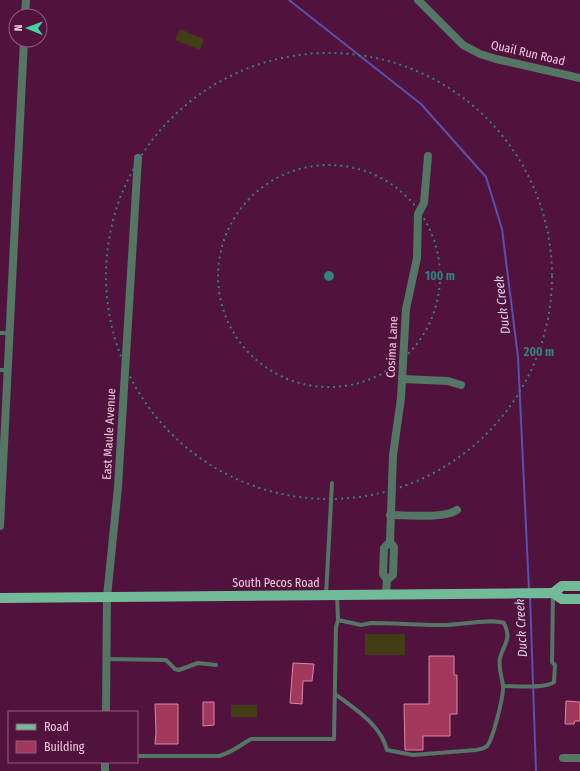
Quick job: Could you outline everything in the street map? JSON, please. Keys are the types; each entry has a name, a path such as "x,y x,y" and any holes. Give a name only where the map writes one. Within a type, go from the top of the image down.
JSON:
{"main road":[{"path":"551,592 562,586 580,586"},
{"name":"South Pecos Road","path":"0,598 551,592 562,599 580,599"}],"street":[{"name":"Quail Run Road","path":"418,0 463,45 480,54 580,78"},
{"path":"0,526 4,370 9,333 24,48"},
{"name":"Cosima Lane","path":"387,580 393,575 394,547 390,542 390,515 393,454 399,418 406,309 417,258 418,214 424,203 428,156"},
{"name":"East Maule Avenue","path":"106,711 107,597 118,487 138,158"},
{"path":"402,379 448,381 461,385"},
{"path":"390,515 444,516 452,514 457,510"},
{"name":"Cosima Lane","path":"386,594 387,580 383,574 384,548 390,542"},
{"path":"563,758 580,758"}],"lane":[{"path":"0,334 9,333"},
{"path":"326,595 332,483"},
{"path":"384,558 393,558"},
{"path":"503,686 541,686 552,684 554,682 555,665 552,662 551,592"},
{"path":"138,756 219,756 231,753 251,739 334,739 336,627 338,620 337,595"},
{"path":"335,694 356,710 379,731 387,750 413,755 486,748 491,741 502,697 503,686 499,672 500,658 507,642 508,631 504,623 497,620 440,626 370,623 362,625 338,620"},
{"path":"106,659 166,660 175,669 179,670 198,663 216,666"}],"shaded area":[{"path":"180,29 204,39 200,50 175,40"},
{"path":"365,634 405,634 405,655 365,655"},
{"path":"231,705 257,705 257,717 231,717"}],"building":[{"path":"429,656 454,656 454,675 457,675 457,714 450,714 450,736 423,736 423,750 405,750 404,704 429,704"},
{"path":"293,663 314,664 312,681 303,681 302,704 290,703"},
{"path":"566,701 580,702 580,721 575,721 574,724 565,724"},
{"path":"203,702 214,702 214,725 203,726"},
{"path":"155,704 178,704 178,744 155,744"}],"waterway":[{"name":"Duck Creek","path":"289,0 421,104 486,177 502,229 518,357 529,590"},
{"name":"Duck Creek","path":"530,596 536,771"}]}
